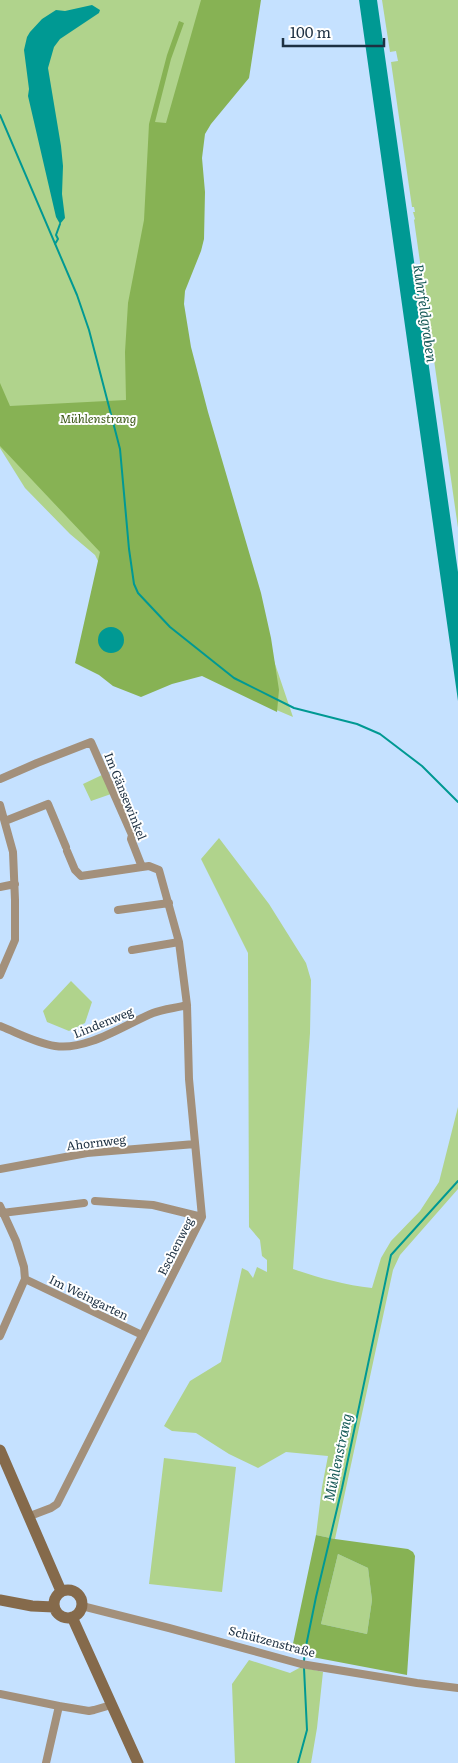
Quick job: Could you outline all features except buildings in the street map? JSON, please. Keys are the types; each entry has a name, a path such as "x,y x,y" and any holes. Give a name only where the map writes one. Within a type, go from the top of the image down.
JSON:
{"main road":[{"path":"0,1450 61,1591"},
{"path":"66,1590 74,1591 80,1597 82,1606 77,1615 72,1617 60,1616 54,1607 56,1596 61,1591 66,1590"},
{"path":"0,1600 32,1606 54,1607"},
{"path":"72,1617 138,1763"}],"street":[{"name":"Im Gänsewinkel","path":"0,779 91,742 132,835 131,839 142,867"},
{"path":"5,821 48,804 69,851 75,870 81,876 142,867"},
{"path":"0,805 13,852 15,884 15,940 0,975"},
{"name":"Eschenweg","path":"30,1516 52,1508 57,1504 202,1217 189,1080 187,1005 179,942 159,870 149,866 142,867"},
{"path":"0,887 15,884"},
{"path":"118,910 169,903"},
{"path":"132,950 179,942"},
{"name":"Lindenweg","path":"0,1026 39,1042 69,1047 87,1043 155,1012 187,1005"},
{"name":"Ahornweg","path":"0,1169 86,1153 195,1144"},
{"path":"95,1200 152,1205 202,1217"},
{"path":"0,1336 25,1279 24,1268 16,1241 1,1209 84,1203"},
{"name":"Im Weingarten","path":"25,1279 142,1335"},
{"name":"Schützenstraße","path":"82,1606 310,1666 417,1684 458,1688"},
{"path":"0,1694 88,1710 111,1705"},
{"path":"46,1763 59,1706"}],"green space":[{"name":"Mühlenstrang","path":"0,0 253,0 194,121 174,289 272,655 293,717 253,700 108,610 98,561 95,555 70,534 25,488 0,448"},
{"path":"201,0 261,0 249,78 205,134 202,158 205,192 204,239 185,291 184,304 191,347 208,412 261,593 271,638 279,690 277,712 202,676 172,684 141,697 113,686 99,675 75,663 100,552 0,446 0,383 10,406 126,400 125,352 128,303 144,220 149,124 167,55 179,21 184,23 171,59 155,122 166,123"},
{"path":"382,0 458,0 458,528 414,220 413,212 415,212 414,207 412,207 391,62 398,61 396,51 390,52"},
{"path":"102,775 111,794 91,801 83,784"},
{"path":"219,838 269,904 306,963 311,980 310,1033 293,1269 332,1281 372,1288 381,1258 391,1241 420,1211 439,1182 458,1107 458,1189 400,1255 393,1270 335,1539 316,1535 328,1456 286,1452 258,1468 229,1454 196,1433 172,1431 164,1426 190,1381 221,1362 242,1268 248,1271 253,1278 257,1267 267,1272 267,1260 262,1256 260,1240 249,1227 248,953 201,859"},
{"path":"71,981 92,1002 85,1023 69,1031 47,1022 43,1011"},
{"path":"164,1458 236,1467 222,1592 149,1584"},
{"path":"316,1535 408,1549 413,1552 415,1556 407,1675 291,1653","holes":["338,1554 368,1568 372,1600 367,1634 321,1624"]},
{"path":"338,1554 368,1568 372,1600 367,1634 321,1624"},
{"path":"249,1660 290,1673 301,1667 323,1672 311,1763 235,1763 232,1684"}],"shaded area":[{"path":"359,0 377,0 458,572 458,701"},
{"path":"92,5 100,10 99,13 60,39 54,47 48,68 63,166 62,194 65,218 60,224 56,217 28,96 29,89 24,50 27,37 42,19 56,10 65,11"},
{"path":"111,627 120,631 124,640 120,649 111,653 102,649 98,640 102,631"}],"waterway":[{"name":"Mühlenstrang","path":"0,115 77,295 89,330 120,449 129,549 134,584 138,593 170,627 234,678 294,708 357,724 380,734 422,766 458,802"},
{"path":"55,244 58,239 56,235 60,224"},
{"name":"Mühlenstrang","path":"304,1661 316,1597 342,1488 391,1255 458,1181"},
{"name":"Mühlenstrang","path":"298,1763 307,1730 304,1668"}],"water label":[{"name":"Ruhrfeldgraben","path":"426,313"}]}
